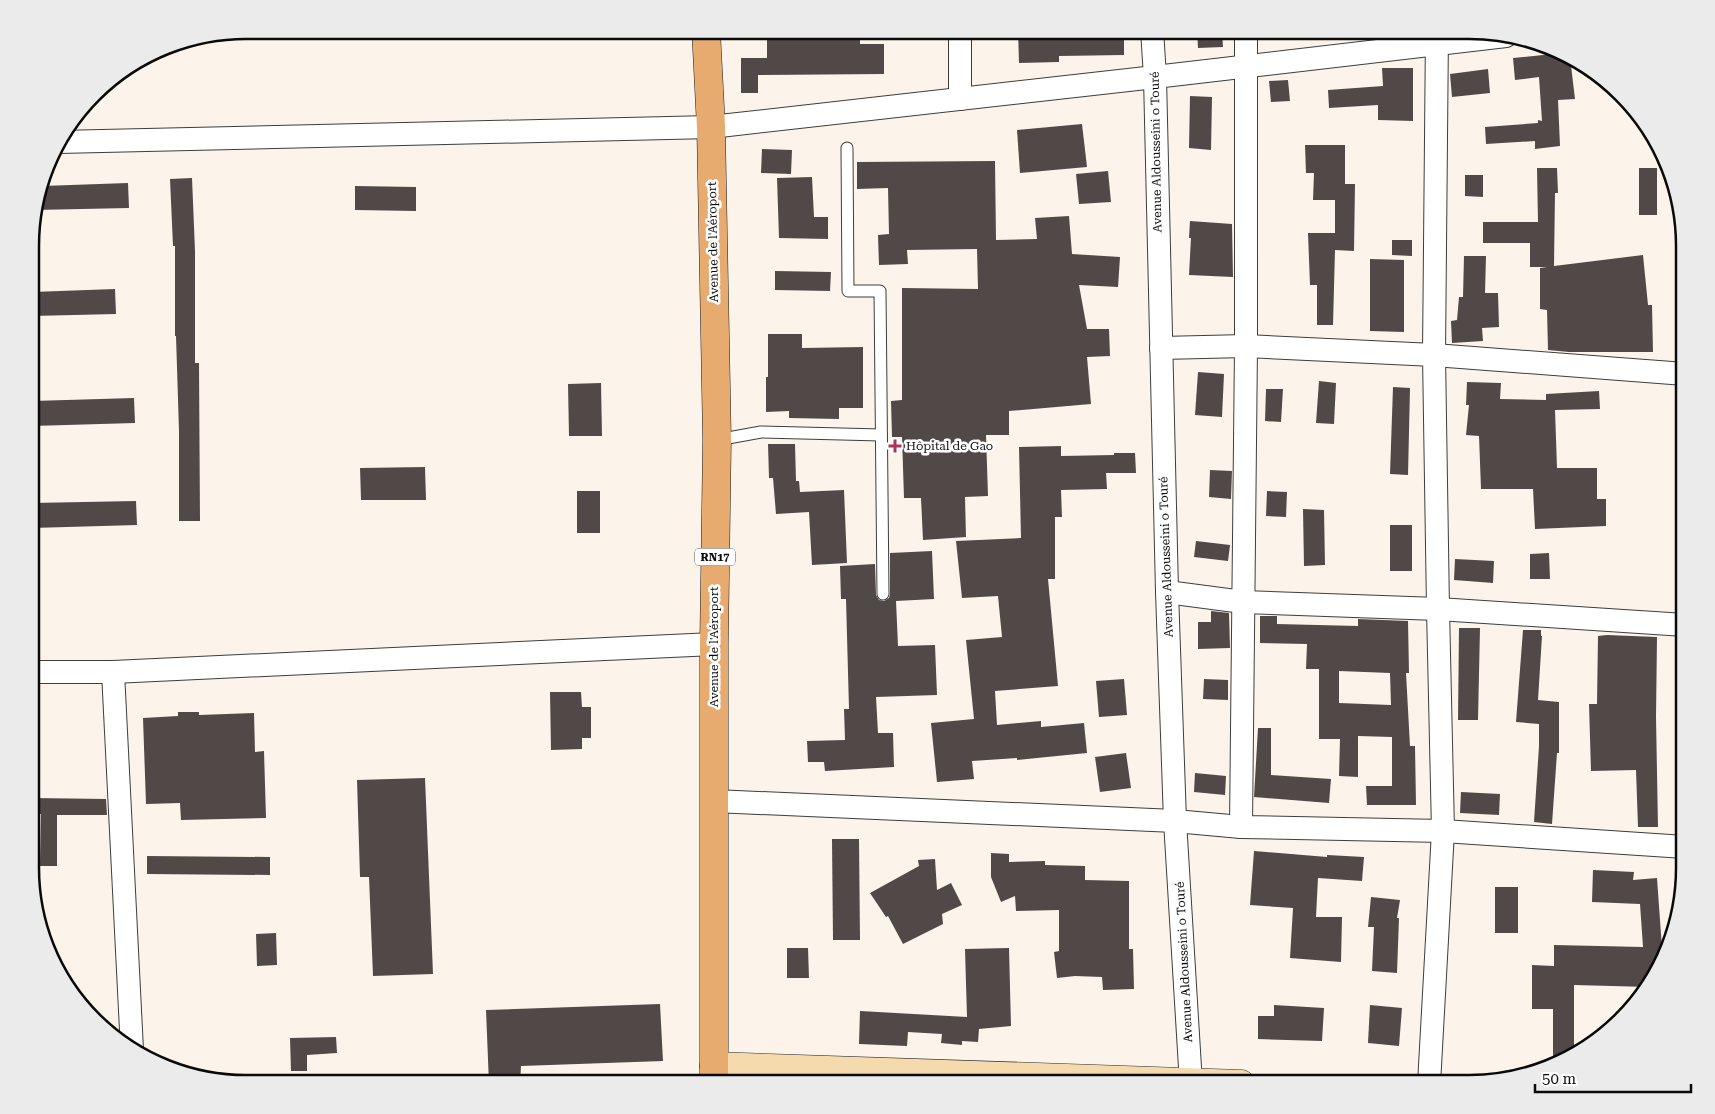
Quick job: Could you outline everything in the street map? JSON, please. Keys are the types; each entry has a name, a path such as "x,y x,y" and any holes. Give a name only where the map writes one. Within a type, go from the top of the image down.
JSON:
{"main road":[{"name":"Avenue de l'Aéroport","path":"706,39 711,127 717,440 714,644 714,1075"}],"street":[{"path":"960,39 960,99"},
{"name":"Avenue Aldousseini o Touré","path":"1153,39 1175,821 1191,1075"},
{"path":"1241,827 1246,346 1246,39"},
{"path":"67,142 711,127 1247,67 1424,39"},
{"path":"1429,1075 1443,831 1434,354 1437,39"},
{"path":"1161,348 1246,346 1434,354 1676,373"},
{"path":"1167,592 1243,602 1438,610 1676,625"},
{"path":"39,672 113,672 714,644"},
{"path":"113,672 132,1040"},
{"path":"714,801 1175,821 1241,827 1443,831 1676,847"}],"lane":[{"path":"847,148 848,291 880,291 883,594"},
{"path":"717,440 761,432 881,434"}],"building":[{"path":"767,39 860,39 860,44 884,44 884,74 758,75 758,93 741,93 741,58 767,58"},
{"path":"1018,39 1124,39 1124,55 1059,56 1059,62 1019,63"},
{"path":"1198,39 1223,39 1223,47 1198,48"},
{"path":"1547,55 1571,66 1575,99 1558,100 1560,146 1535,149 1535,141 1486,144 1485,127 1538,123 1538,120 1542,121 1539,77 1515,80 1513,58"},
{"path":"1382,68 1413,68 1413,121 1378,120 1378,105 1329,108 1328,90 1383,86"},
{"path":"1488,69 1490,93 1452,97 1450,74"},
{"path":"1288,80 1290,101 1271,102 1269,81"},
{"path":"1190,96 1212,97 1211,150 1189,148"},
{"path":"1082,124 1087,167 1020,173 1017,130"},
{"path":"1305,145 1345,145 1345,184 1355,184 1354,251 1335,250 1333,325 1317,325 1317,285 1310,285 1308,233 1335,233 1335,200 1313,200 1314,173 1306,173"},
{"path":"762,149 792,150 791,174 761,173"},
{"path":"995,161 996,240 1037,239 1035,218 1069,216 1072,254 1120,257 1118,287 1079,285 1087,329 1109,329 1110,356 1087,357 1091,404 1009,411 1009,435 986,435 988,496 965,497 966,537 923,540 921,498 904,498 902,437 892,437 891,401 902,400 902,288 978,289 977,249 907,250 908,264 879,265 878,235 889,234 888,188 857,189 857,162"},
{"path":"1537,168 1557,168 1558,193 1555,193 1554,266 1643,255 1648,305 1652,305 1653,352 1569,352 1548,350 1547,310 1540,309 1540,268 1547,267 1530,267 1530,243 1483,243 1483,222 1538,222"},
{"path":"1639,168 1657,168 1657,215 1639,215"},
{"path":"1108,171 1111,202 1079,204 1076,174"},
{"path":"1465,175 1483,175 1483,197 1465,196"},
{"path":"812,177 814,217 828,217 828,239 779,238 777,178"},
{"path":"192,178 195,251 195,363 199,363 200,521 179,521 175,246 173,246 170,179"},
{"path":"128,183 129,208 42,210 48,186"},
{"path":"355,186 416,187 416,211 355,210"},
{"path":"1190,221 1232,224 1233,277 1189,275"},
{"path":"1392,240 1412,240 1412,256 1392,255"},
{"path":"1464,256 1486,256 1485,293 1498,293 1499,327 1482,328 1483,341 1452,343 1451,321 1457,320 1459,297 1463,297"},
{"path":"1370,259 1404,260 1404,332 1370,331"},
{"path":"775,271 831,272 830,291 775,290"},
{"path":"115,289 116,314 39,316 39,292"},
{"path":"768,334 802,334 802,348 863,347 863,408 839,408 839,419 789,418 789,411 766,412"},
{"path":"1198,372 1224,374 1222,417 1195,415"},
{"path":"1319,381 1336,383 1334,424 1316,423"},
{"path":"1467,382 1501,383 1500,399 1546,400 1546,394 1599,391 1600,409 1555,410 1557,468 1597,468 1597,499 1606,499 1606,526 1535,529 1533,489 1481,489 1479,436 1466,435 1469,405 1466,405"},
{"path":"601,383 602,436 569,436 568,384"},
{"path":"1393,387 1410,388 1408,475 1390,474"},
{"path":"1266,389 1283,389 1281,422 1265,421"},
{"path":"134,398 135,423 39,426 39,401"},
{"path":"768,444 795,444 796,481 799,481 800,492 844,490 847,563 812,565 809,512 776,514 773,478 769,478"},
{"path":"1061,446 1061,456 1135,453 1136,473 1106,473 1107,489 1061,490 1062,517 1055,517 1055,579 1048,579 1058,686 995,691 997,725 1041,721 1041,727 1084,723 1087,753 1017,760 1017,758 972,761 974,779 937,782 931,723 974,719 966,640 1002,637 998,596 962,598 956,541 1021,538 1019,447"},
{"path":"425,467 426,500 361,500 360,468"},
{"path":"1210,470 1232,471 1231,499 1209,497"},
{"path":"577,491 600,491 600,533 577,533"},
{"path":"1267,491 1287,492 1286,517 1266,516"},
{"path":"136,501 137,525 39,528 39,503"},
{"path":"1303,509 1324,510 1325,565 1304,566"},
{"path":"1390,525 1412,525 1412,571 1390,571"},
{"path":"1196,541 1230,545 1228,561 1194,557"},
{"path":"932,551 934,599 896,601 898,646 935,645 937,695 876,697 878,733 893,733 894,767 825,771 824,762 808,762 807,741 845,740 844,709 849,709 846,599 841,599 840,566 875,564 876,595 879,600 884,601 889,598 890,594 890,553"},
{"path":"1549,553 1550,579 1530,579 1530,554"},
{"path":"1455,559 1494,561 1493,583 1454,580"},
{"path":"1211,611 1229,613 1230,648 1198,649 1198,622 1211,622"},
{"path":"1260,616 1277,616 1277,624 1358,626 1358,619 1408,621 1409,673 1406,673 1410,746 1415,746 1416,805 1367,805 1366,786 1392,786 1392,737 1358,736 1358,777 1339,776 1340,739 1319,739 1319,669 1306,669 1307,644 1260,643","holes":["1339,671 1390,673 1391,705 1339,703"]},
{"path":"1459,628 1480,628 1478,720 1458,720"},
{"path":"1523,630 1541,630 1538,700 1559,702 1559,753 1557,753 1552,824 1534,822 1539,724 1516,722"},
{"path":"1598,636 1657,637 1658,827 1638,827 1636,770 1591,771 1589,704 1597,704"},
{"path":"1124,679 1127,715 1099,717 1096,681"},
{"path":"1204,679 1228,680 1228,700 1203,699"},
{"path":"550,692 581,692 582,707 591,707 591,738 582,738 582,749 551,750"},
{"path":"178,712 199,712 199,715 254,713 255,752 264,751 266,818 181,820 180,803 146,804 143,718 178,716"},
{"path":"1258,728 1271,728 1271,775 1331,779 1329,803 1254,797"},
{"path":"1126,753 1131,788 1100,792 1095,757"},
{"path":"1195,773 1226,776 1225,795 1194,792"},
{"path":"425,778 433,974 373,976 369,877 360,877 357,780"},
{"path":"1461,792 1500,794 1499,815 1460,813"},
{"path":"39,798 106,799 107,815 57,815 57,866 40,866 41,814 39,814"},
{"path":"832,839 859,839 860,940 833,940"},
{"path":"1254,851 1327,857 1327,855 1364,857 1362,881 1318,878 1316,917 1342,917 1341,962 1290,958 1293,908 1250,905"},
{"path":"991,853 1009,854 1009,862 1045,861 1045,865 1085,866 1085,880 1129,881 1129,949 1133,949 1134,989 1103,990 1102,977 1075,976 1057,978 1054,952 1059,951 1059,910 1016,911 1015,896 1001,902 991,877"},
{"path":"147,856 270,857 270,875 147,874"},
{"path":"935,859 937,890 951,883 962,905 942,914 943,924 903,944 888,916 886,917 870,893 919,866 918,860"},
{"path":"1593,870 1634,872 1633,880 1657,878 1662,943 1655,960 1638,987 1574,985 1574,1046 1553,1057 1553,1009 1532,1009 1532,965 1554,966 1554,945 1643,947 1640,904 1592,902"},
{"path":"1495,887 1518,887 1518,933 1495,933"},
{"path":"1371,897 1400,900 1397,918 1399,918 1397,973 1372,971 1374,927 1368,927"},
{"path":"276,933 277,965 257,966 256,934"},
{"path":"787,948 808,948 809,978 787,978"},
{"path":"1009,948 1011,1026 979,1029 978,1042 962,1041 962,1045 941,1043 942,1034 908,1032 907,1046 859,1044 860,1011 967,1017 965,949"},
{"path":"660,1004 663,1061 521,1066 520,1075 489,1075 486,1010"},
{"path":"1274,1005 1324,1008 1322,1041 1258,1039 1258,1016 1274,1016"},
{"path":"1370,1005 1402,1008 1399,1046 1368,1043"},
{"path":"336,1037 337,1053 307,1055 307,1071 291,1071 290,1038"}],"place":[{"name":"Hôpital de Gao","path":"895,446"}]}
